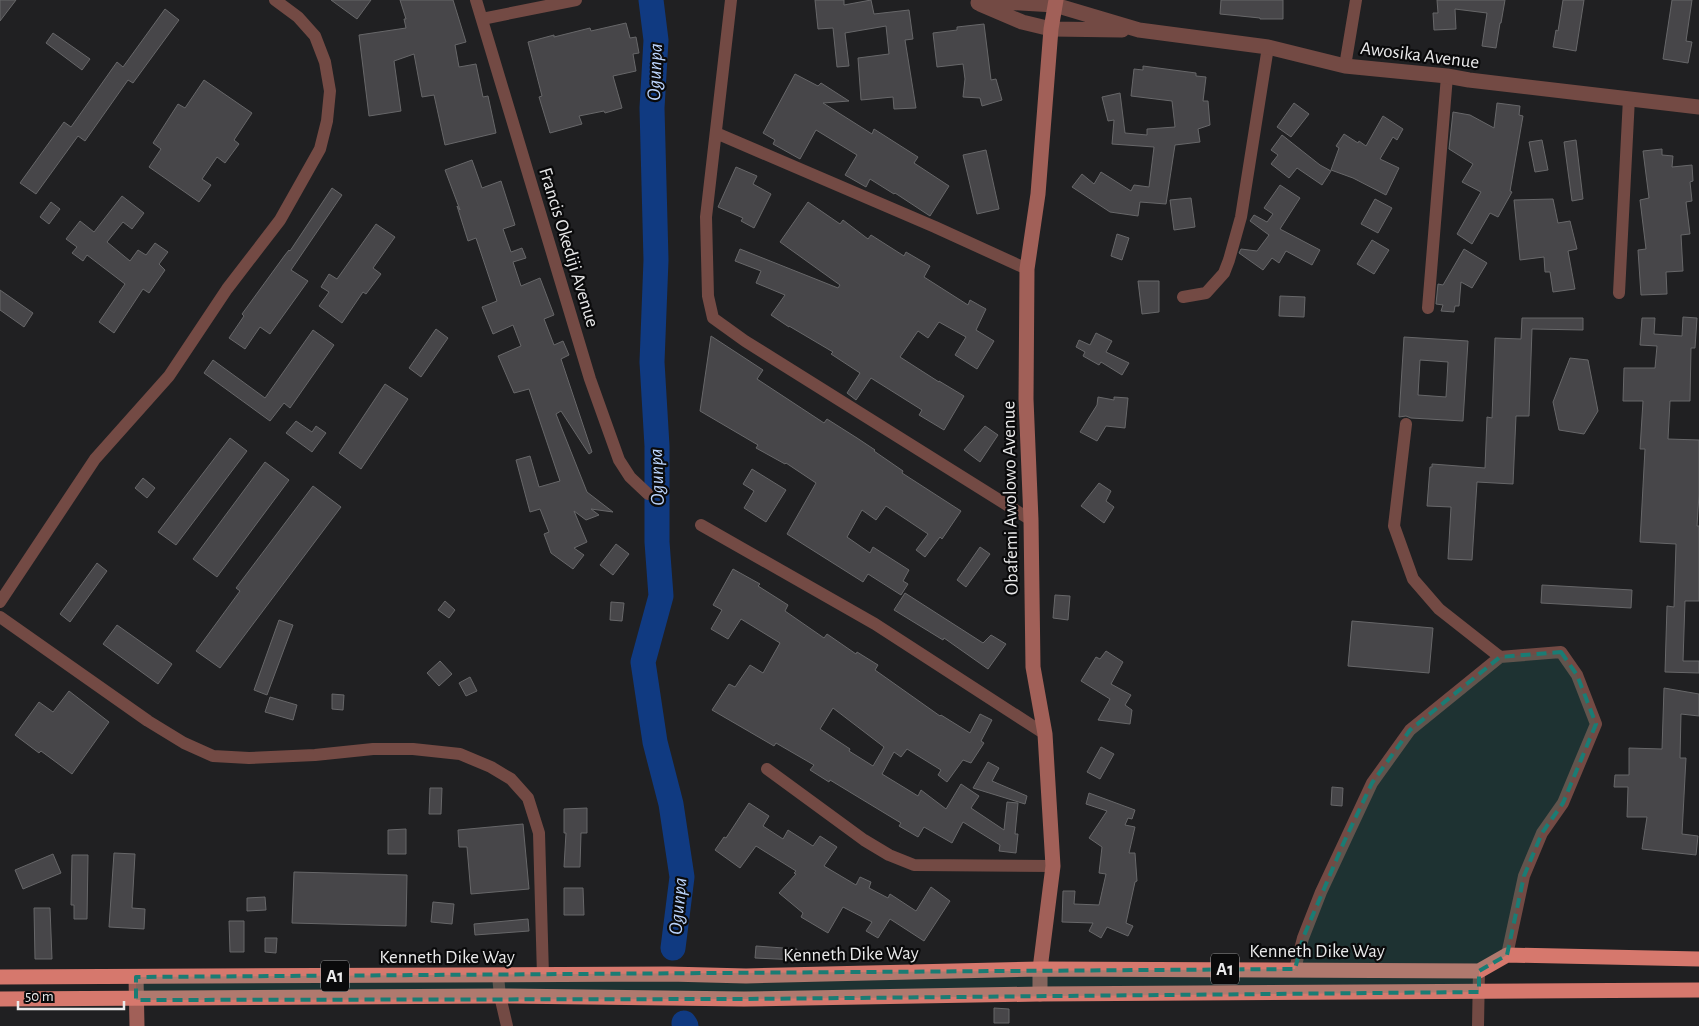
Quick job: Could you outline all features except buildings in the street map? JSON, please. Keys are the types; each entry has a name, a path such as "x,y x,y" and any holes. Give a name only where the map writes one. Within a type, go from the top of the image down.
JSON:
{"highway":[{"path":"1479,971 1507,955 1699,959"},
{"name":"Kenneth Dike Way","path":"0,977 670,974 746,976 1040,969 1479,971"},
{"path":"363,976 363,998"},
{"path":"280,977 280,998"},
{"name":"A1","path":"0,999 136,1000 500,996 744,999 1040,994 1699,990"}],"main road":[{"name":"Obafemi Awolowo Avenue","path":"1040,994 1040,969 1053,866 1045,734 1033,667 1031,520 1026,400 1027,269 1038,194 1051,30 1055,3"},
{"path":"136,977 137,1026"}],"street":[{"path":"0,602 95,459 169,376 227,289 280,220 320,149 327,121 330,91 324,62 315,36 298,16 275,0"},
{"name":"Francis Okediji Avenue","path":"476,0 590,379 619,460 630,477 648,494"},
{"path":"482,19 576,0"},
{"path":"731,0 706,217 708,296 713,318 1031,520"},
{"path":"1345,66 1356,0"},
{"name":"Awosika Avenue","path":"974,1 1055,3 1139,30"},
{"name":"Awosika Avenue","path":"974,1 1022,22 1051,30 1139,30 1268,47 1345,66 1447,76 1699,107"},
{"path":"1183,297 1206,293 1224,273 1229,260 1241,218 1268,47"},
{"path":"1428,308 1447,76"},
{"path":"1619,293 1629,98"},
{"path":"716,133 935,227 1027,269"},
{"path":"1406,424 1394,526 1413,579 1439,609 1500,657"},
{"path":"701,525 875,624 1045,734"},
{"path":"0,617 148,721 184,744 213,756 249,758 315,755 373,749 413,749 460,754 491,767 511,780 528,798 539,832 543,976"},
{"path":"1295,969 1303,938 1321,892 1372,784 1410,730 1500,657 1561,652 1577,675 1596,724 1563,803 1542,833 1524,876 1507,955"},
{"path":"767,769 864,840 889,855 914,865 1053,866"},
{"path":"1478,1026 1479,971"},
{"path":"498,976 500,996 507,1026"}],"highlighted area":[{"path":"1561,652 1577,675 1596,724 1563,803 1542,833 1524,876 1507,955 1479,971 1479,992 744,999 136,1000 136,977 1295,969 1303,938 1344,842 1372,783 1410,730 1500,657"}],"waterway":[{"name":"Ogunpa","path":"651,0 656,40 652,108 656,260 652,362 657,446 657,542 661,596 643,662 655,742 671,804 682,877 673,948"}]}
